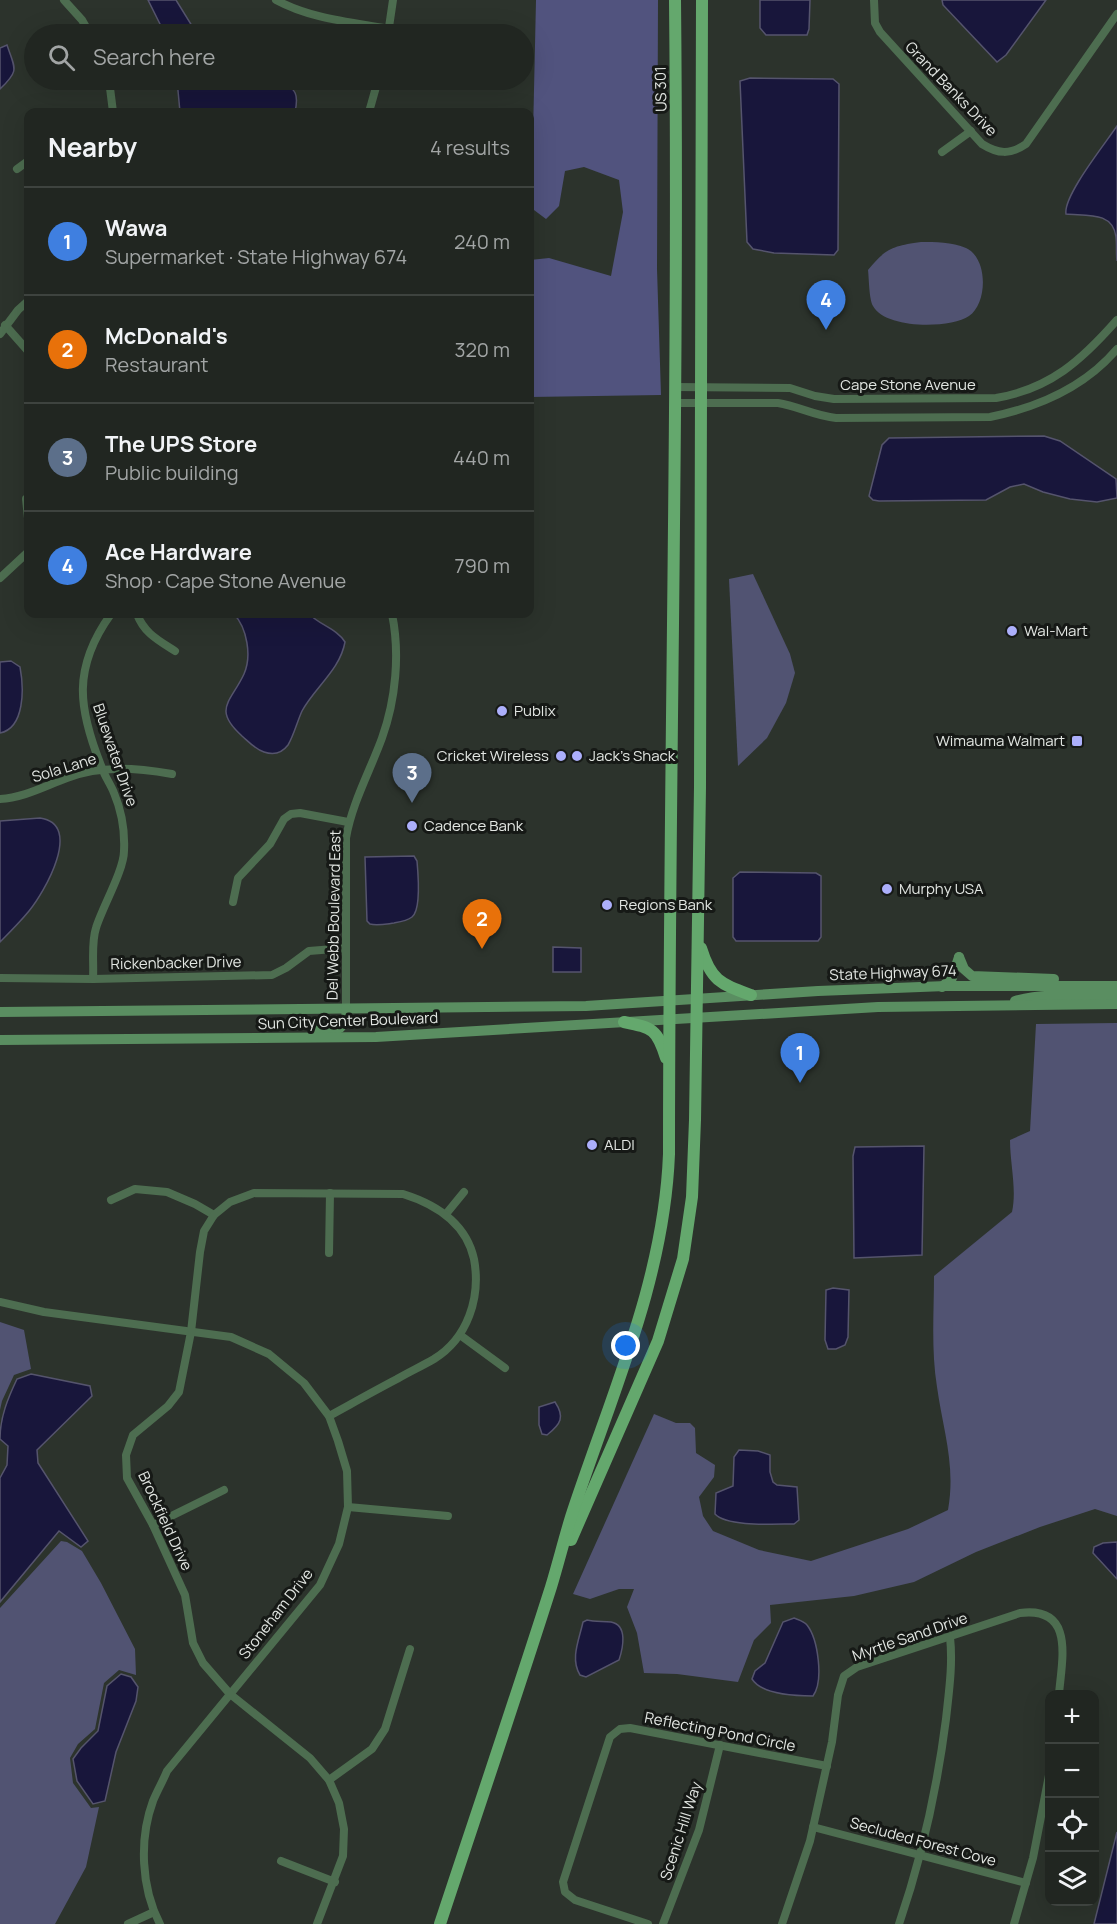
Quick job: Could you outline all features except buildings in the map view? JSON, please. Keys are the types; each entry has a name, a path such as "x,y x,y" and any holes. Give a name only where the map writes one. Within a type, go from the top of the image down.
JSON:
{"main road":[{"name":"US 301","path":"440,1924 571,1518 634,1336 657,1253 668,1179 677,178 675,0"},
{"name":"US 301","path":"551,1585 649,1365 675,1289 687,1234 692,1197 698,940 702,0"},
{"path":"698,940 706,966 714,976 727,986 752,995"},
{"path":"942,987 952,978 959,957 964,969 972,976 1059,980 1081,986"},
{"name":"State Highway 674","path":"670,1000 942,987 1117,986"},
{"path":"1000,1005 1026,998 1117,995"},
{"name":"Sun City Center Boulevard","path":"0,1012 586,1006 670,1000"},
{"path":"696,1017 878,1007 1117,1004"},
{"path":"195,1039 225,1032 332,1030 340,1028 347,1019 346,1009"},
{"name":"Sun City Center Boulevard","path":"0,1040 376,1037 696,1017"},
{"path":"624,1022 655,1031 669,1070"}],"street":[{"path":"64,0 84,24"},
{"path":"276,0 295,10 355,24"},
{"path":"390,24 393,0"},
{"name":"Grand Banks Drive","path":"874,0 875,23 880,32 982,144 1004,153 1015,151 1026,144 1117,14"},
{"path":"110,90 112,108"},
{"path":"370,108 375,90"},
{"path":"942,152 971,131"},
{"path":"17,169 24,164"},
{"path":"0,334 4,326 24,305"},
{"name":"Cape Stone Avenue","path":"675,387 790,388 834,399 996,398 1042,384 1065,371 1083,356 1117,320"},
{"path":"4,326 24,347"},
{"path":"675,403 778,403 793,405 823,417 990,417 1014,412 1064,393 1091,375 1117,349"},
{"path":"0,578 24,556"},
{"name":"Bluewater Drive","path":"93,979 94,932 124,855 124,824 114,793 102,769 83,710 82,683 86,660 94,639 108,618"},
{"path":"138,618 142,627 175,651"},
{"name":"Del Webb Boulevard East","path":"346,1009 346,838 348,822 383,735 393,697 396,656 392,618"},
{"name":"Sola Lane","path":"0,799 31,792 69,777 102,769 139,769 172,774"},
{"path":"233,902 238,878 270,844 284,819 291,814 300,813 348,822"},
{"name":"Rickenbacker Drive","path":"0,978 93,979 272,975 309,951 346,948"},
{"path":"111,1200 135,1189 167,1192 214,1215 230,1202 254,1193 403,1194 425,1201 446,1214 460,1230 471,1248 476,1273 474,1305 460,1335 435,1358 328,1416"},
{"path":"446,1214 464,1192"},
{"path":"329,1252 330,1193"},
{"name":"Brockfield Drive","path":"214,1215 204,1231 191,1332 179,1392 168,1406 133,1435 126,1455 127,1478 153,1525 185,1595 193,1643 203,1664 230,1694 310,1758 329,1780 339,1803 344,1829 343,1856 318,1924"},
{"name":"Stoneham Drive","path":"0,1302 44,1312 231,1337 269,1354 304,1383 328,1416 347,1472 348,1508 339,1544 320,1585 167,1771 153,1802 146,1831 144,1862 153,1912 160,1924"},
{"path":"460,1335 505,1368"},
{"path":"153,1525 224,1490"},
{"path":"348,1508 448,1516"},
{"name":"Myrtle Sand Drive","path":"782,1924 813,1827 827,1766 838,1695 844,1676 857,1667 1020,1613 1035,1611 1045,1614 1060,1629 1063,1644 1059,1690"},
{"path":"899,1924 920,1855 936,1783 952,1655 950,1636"},
{"path":"329,1780 372,1749 385,1729 410,1649"},
{"name":"Reflecting Pond Circle","path":"648,1924 575,1900 566,1892 563,1882 610,1737 620,1729 630,1728 827,1766"},
{"name":"Scenic Hill Way","path":"663,1924 699,1830 720,1745"},
{"path":"1014,1924 1026,1883 1045,1794"},
{"name":"Secluded Forest Cove","path":"813,1827 1026,1883"},
{"path":"281,1861 335,1882"},
{"path":"128,1924 153,1912"}],"shaded area":[{"path":"148,0 176,0 191,24 160,24"},
{"path":"536,0 658,0 657,269 661,395 534,397 534,260 549,258 611,276 623,212 619,180 584,167 565,171 559,206 546,219 534,210"},
{"path":"760,0 810,0 807,35 766,35 760,28"},
{"path":"942,0 1046,0 1006,55 997,62 943,5"},
{"path":"7,45 14,69 11,77 0,89 0,48"},
{"path":"750,78 833,79 839,84 838,250 834,255 774,253 753,249 747,242 740,81"},
{"path":"178,90 292,90 297,101 296,108 180,108"},
{"path":"1117,126 1117,261 1116,237 1110,223 1097,216 1066,214 1071,195"},
{"path":"921,242 961,246 973,253 982,270 983,281 980,301 969,316 933,325 904,323 880,314 873,306 868,270 891,249"},
{"path":"1044,436 1060,441 1116,479 1117,498 1097,502 1070,499 1024,484 1010,487 986,500 879,501 869,496 882,445 889,438"},
{"path":"753,574 790,654 795,673 786,703 767,738 738,766 729,579"},
{"path":"237,618 314,618 338,634 345,642 333,670 302,711 288,745 277,753 267,753 255,747 233,727 228,719 227,705 244,674 248,659 245,634"},
{"path":"11,661 20,667 21,706 14,724 8,730 0,733 0,662"},
{"path":"40,818 53,823 59,833 60,845 57,860 36,902 0,942 0,821"},
{"path":"414,856 417,861 418,882 415,913 401,922 370,924 367,921 365,857"},
{"path":"740,872 816,873 821,876 821,937 818,941 736,941 733,937 733,878"},
{"path":"553,947 581,948 581,972 553,972"},
{"path":"1117,1023 1117,1516 1095,1509 976,1552 914,1582 854,1596 770,1605 771,1623 754,1640 738,1682 677,1674 644,1673 637,1633 627,1607 634,1589 619,1589 590,1599 573,1594 654,1414 676,1423 690,1423 695,1428 696,1453 715,1465 714,1477 699,1497 703,1516 713,1531 759,1550 811,1561 908,1529 948,1510 950,1463 934,1359 934,1276 1012,1212 1014,1185 1010,1140 1030,1131 1036,1024"},
{"path":"924,1146 922,1255 854,1258 853,1156 855,1147"},
{"path":"833,1288 849,1290 848,1337 845,1345 836,1349 828,1349 825,1340 826,1290"},
{"path":"0,1322 24,1330 31,1369 14,1375 0,1410"},
{"path":"31,1374 90,1386 92,1396 37,1450 38,1463 88,1541 81,1547 59,1531 0,1602 0,1478 7,1465 8,1446 0,1439 1,1423 17,1379"},
{"path":"555,1402 560,1412 560,1420 547,1435 542,1434 539,1425 539,1407"},
{"path":"739,1450 758,1451 770,1455 770,1472 773,1482 777,1485 797,1487 799,1520 794,1524 740,1523 715,1514 716,1493 733,1486 734,1457"},
{"path":"61,1541 82,1551 101,1583 135,1649 136,1675 119,1670 104,1683 95,1729 78,1744 70,1758 73,1783 91,1808 99,1807 86,1867 55,1924 0,1924 0,1608"},
{"path":"1117,1542 1117,1579 1093,1553 1094,1547 1103,1543"},
{"path":"794,1618 807,1625 817,1650 819,1671 813,1696 788,1695 771,1691 752,1679 755,1671 765,1663 783,1622"},
{"path":"587,1620 616,1624 623,1638 619,1660 586,1677 580,1675 577,1669 576,1656 583,1622"},
{"path":"121,1674 131,1677 138,1687 136,1701 116,1752 105,1801 93,1804 77,1781 73,1759 98,1731 107,1686"},
{"path":"1117,1832 1117,1924 1094,1924"}],"place":[{"name":"Ace Hardware","path":"826,330"},
{"name":"Wal-Mart","path":"1012,631"},
{"name":"Publix","path":"502,711"},
{"name":"Wimauma Walmart","path":"1077,741"},
{"name":"Cricket Wireless","path":"561,756"},
{"name":"Jack's Shack","path":"577,756"},
{"name":"The UPS Store","path":"412,803"},
{"name":"Cadence Bank","path":"412,826"},
{"name":"Murphy USA","path":"887,889"},
{"name":"Regions Bank","path":"607,905"},
{"name":"McDonald's","path":"482,949"},
{"name":"Wawa","path":"800,1083"},
{"name":"ALDI","path":"592,1145"}]}
